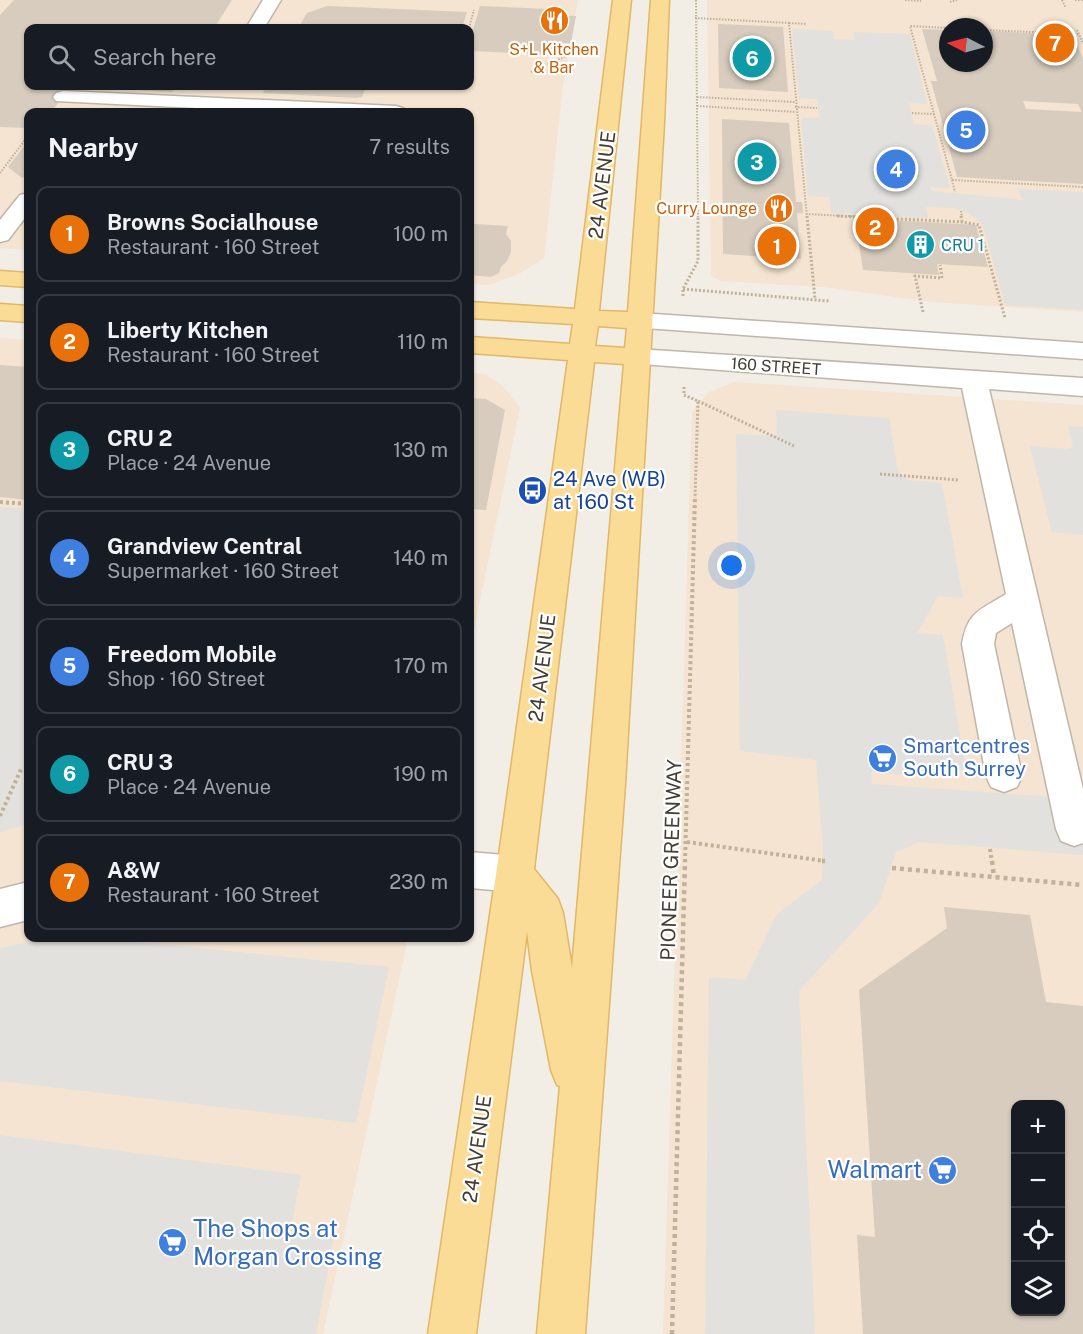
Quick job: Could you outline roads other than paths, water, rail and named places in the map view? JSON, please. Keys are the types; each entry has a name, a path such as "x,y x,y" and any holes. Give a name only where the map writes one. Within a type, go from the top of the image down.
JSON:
{"main road":[{"name":"24 AVENUE","path":"452,1334 515,874 582,353 608,144 622,0"},
{"path":"561,1334 608,761 654,123 660,0"},
{"path":"0,278 24,280"},
{"name":"160 STREET","path":"474,310 586,317 638,339"},
{"path":"0,312 24,314"},
{"name":"160 STREET","path":"474,345 582,353 638,339"},
{"path":"515,874 544,913 552,971 580,1104"}],"street":[{"path":"257,24 272,0"},
{"path":"63,97 203,108 219,90"},
{"path":"0,235 24,205"},
{"name":"160 STREET","path":"638,339 1083,351"},
{"name":"160 STREET","path":"638,339 973,380 1083,387"},
{"path":"973,380 1074,829"},
{"path":"1004,776 978,644 981,626 1022,600"},
{"path":"474,870 515,874"},
{"path":"0,908 24,902"}],"place":[{"name":"S+L Kitchen & Bar","path":"554,21"},
{"name":"A&W","path":"1055,43"},
{"name":"CRU 3","path":"752,58"},
{"name":"Freedom Mobile","path":"966,130"},
{"name":"CRU 2","path":"757,162"},
{"name":"Grandview Central","path":"896,169"},
{"name":"Curry Lounge","path":"778,208"},
{"name":"Liberty Kitchen","path":"875,227"},
{"name":"CRU 1","path":"920,245"},
{"name":"Browns Socialhouse","path":"777,246"},
{"name":"24 Ave (WB) at 160 St","path":"532,491"},
{"name":"Smartcentres South Surrey","path":"882,758"},
{"name":"Walmart","path":"943,1170"},
{"name":"The Shops at Morgan Crossing","path":"172,1243"}]}
